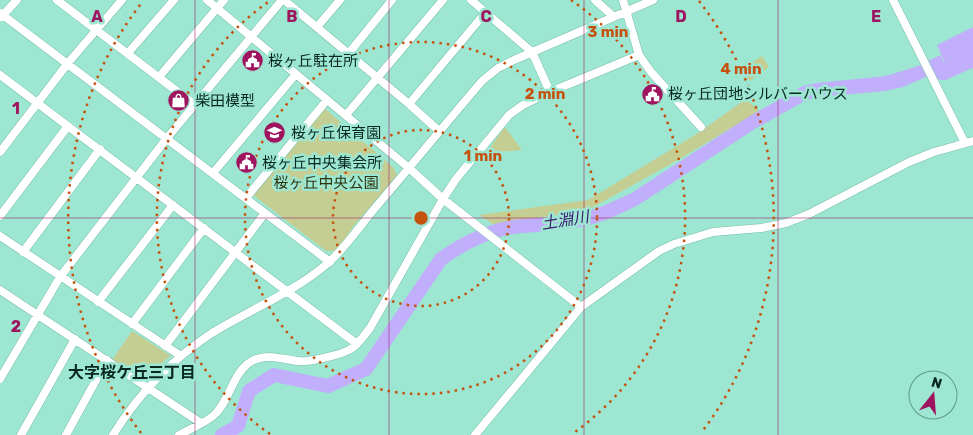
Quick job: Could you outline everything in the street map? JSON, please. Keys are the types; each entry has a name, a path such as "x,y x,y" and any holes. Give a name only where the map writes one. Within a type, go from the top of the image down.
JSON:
{"street":[{"path":"18,0 1,16 68,63 330,262"},
{"path":"57,0 98,29 195,104"},
{"path":"0,152 68,63 122,0"},
{"path":"128,53 174,0"},
{"path":"207,0 409,168 443,199 581,307"},
{"path":"159,77 224,0"},
{"path":"0,379 60,277 167,138 283,0 379,78 439,131"},
{"path":"318,27 340,0"},
{"path":"349,53 392,0"},
{"path":"346,116 443,0"},
{"path":"471,0 532,52 550,92"},
{"path":"595,0 614,17"},
{"path":"623,0 639,56 701,127"},
{"path":"113,435 126,414 148,387 181,356 213,333 289,292 330,262 482,81 498,68 653,0"},
{"path":"475,435 581,307 658,251 713,232 761,228 786,223 809,214 909,162 934,152 969,142 933,79 893,0"},
{"path":"409,104 485,12"},
{"path":"179,435 213,416 220,408 243,367 252,360 272,357 307,362 349,350 357,344 370,328 456,179 510,115 523,105 550,92 639,56"},
{"path":"213,173 296,74"},
{"path":"1,79 37,102 357,344"},
{"path":"246,198 327,100"},
{"path":"0,216 68,126"},
{"path":"23,252 100,149"},
{"path":"98,302 173,205"},
{"path":"165,346 265,213"},
{"path":"132,324 204,228"},
{"path":"0,236 181,356"},
{"path":"0,290 201,423"},
{"path":"21,435 75,339"},
{"path":"66,435 107,360"}],"green space":[{"path":"762,56 769,67 750,81 741,70"},
{"path":"746,99 759,111 678,160 586,211 493,224 479,215 588,200 695,135"},
{"name":"桜ヶ丘中央公園","path":"324,108 393,167 397,174 355,224 336,251 326,251 253,195"},
{"path":"505,127 522,150 486,153"},
{"path":"132,331 171,356 147,380 140,378 112,360"}],"shaded area":[{"path":"973,27 973,58 942,70 944,72 950,71 938,77 928,76 903,87 885,91 807,98 794,101 791,93 803,86 886,76 918,66 940,55 947,68 937,45"}],"waterway":[{"name":"土淵川","path":"932,72 944,73 973,60"},
{"name":"土淵川","path":"222,435 238,426 249,391 274,375 328,386 366,369 441,259 457,248 484,235 503,229 580,220 612,210 635,199 753,122 810,92"}],"place":[{"name":"桜ヶ丘駐在所","path":"252,61"},
{"name":"桜ヶ丘団地シルバーハウス","path":"652,94"},
{"name":"柴田模型","path":"179,101"},
{"name":"桜ヶ丘保育園","path":"275,133"},
{"name":"桜ヶ丘中央集会所","path":"246,163"}],"district":[{"name":"大字桜ケ丘三丁目","path":"132,372"}]}
